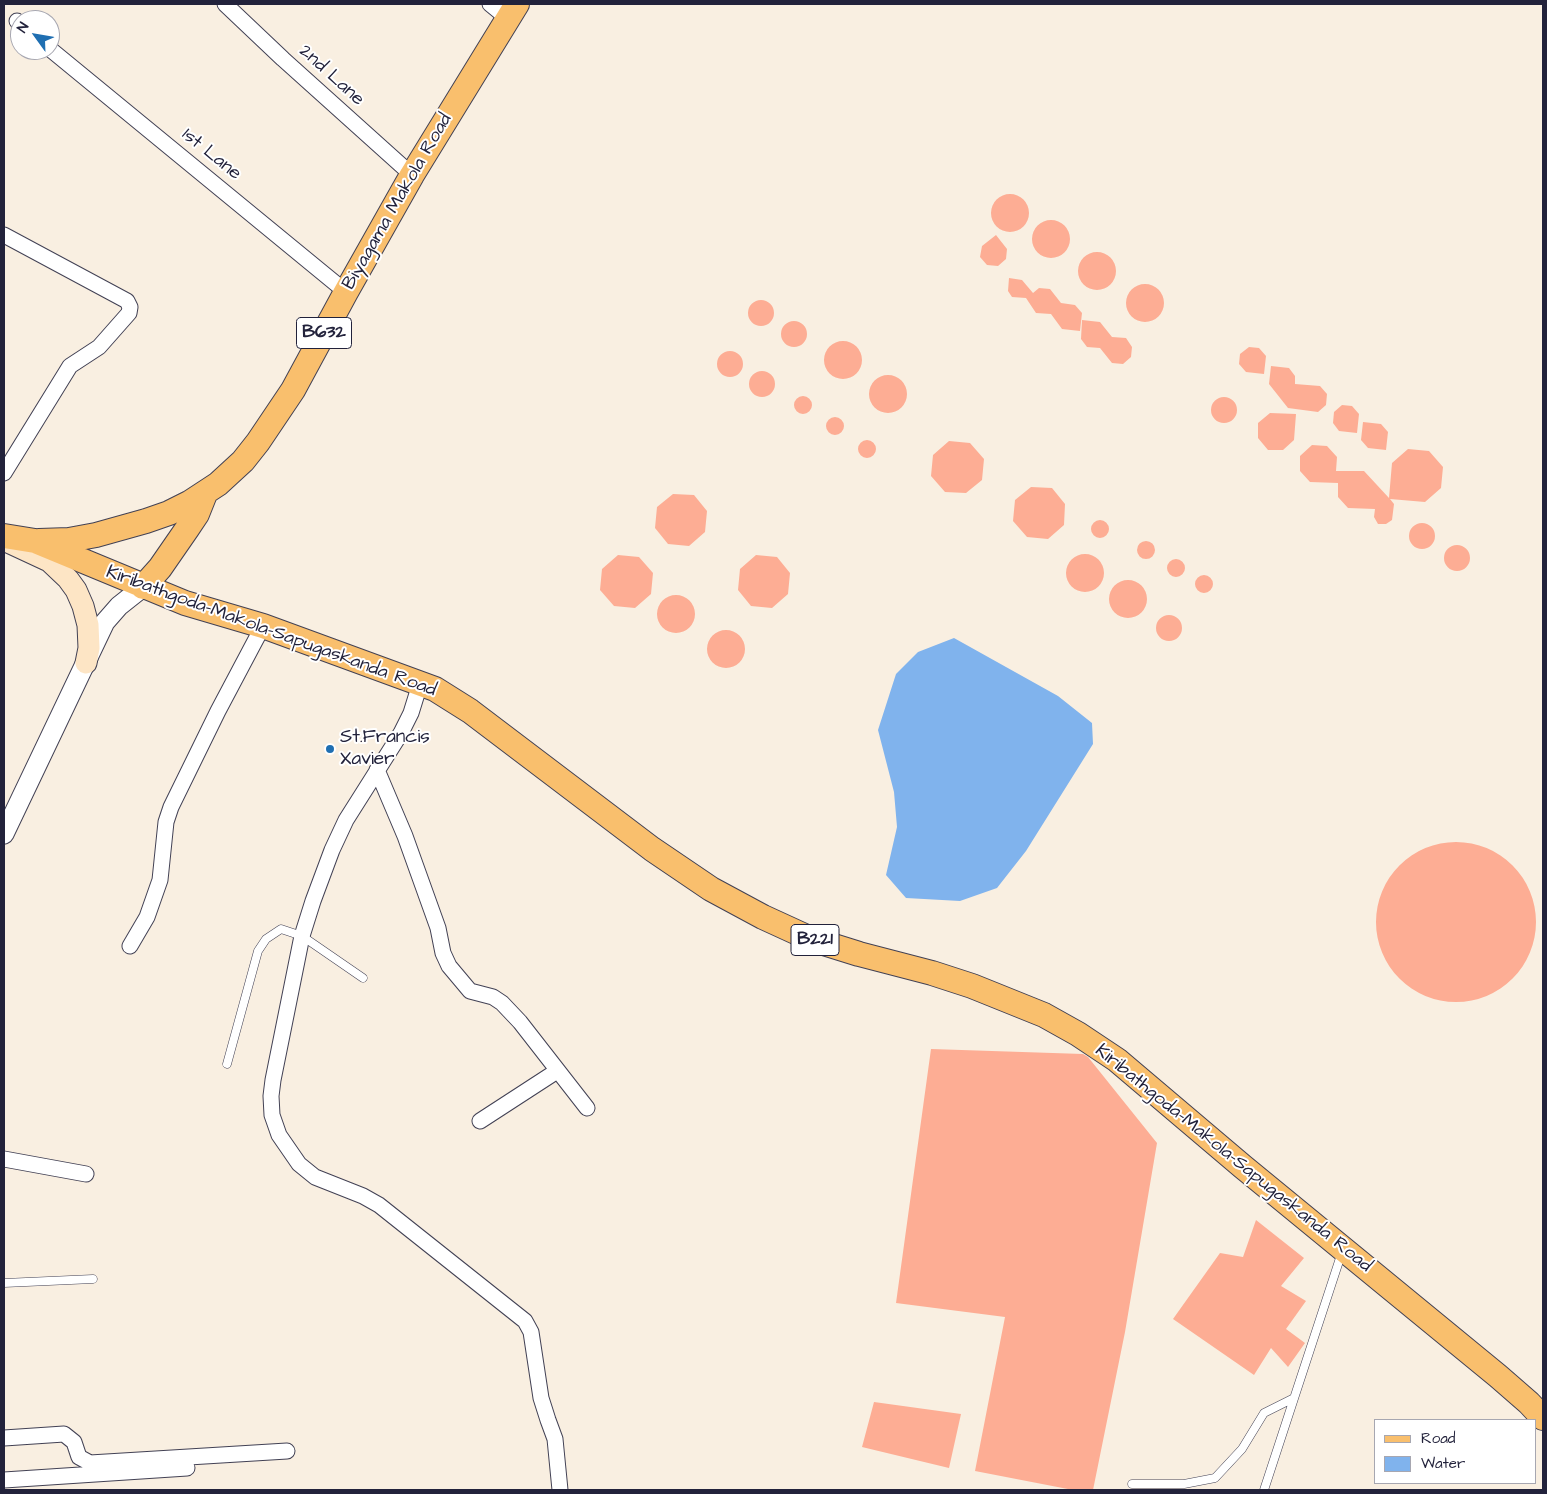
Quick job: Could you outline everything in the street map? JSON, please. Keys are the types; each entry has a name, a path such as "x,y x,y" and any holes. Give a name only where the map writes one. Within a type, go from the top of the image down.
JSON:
{"main road":[{"name":"Biyagama Makola Road","path":"35,541 69,540 125,528 169,513 205,494 230,475 258,442 293,390 505,9"},
{"path":"143,587 160,568 187,530 205,494"},
{"path":"4,538 49,561 68,579 76,590 84,606 88,625 89,648 86,663"},
{"name":"Kiribathgoda-Makola-Sapugaskanda Road","path":"4,538 35,541 185,603 263,626 435,689 470,711 652,849 711,889 754,912 811,939 932,973 1006,998 1044,1014 1117,1060 1242,1166 1517,1392 1543,1418"}],"street":[{"name":"2nd Lane","path":"226,4 283,59 412,175"},
{"name":"1st Lane","path":"60,57 346,292"},
{"path":"4,235 127,301 130,307 129,313 98,346 70,366 4,473"},
{"path":"4,834 10,804 109,617 119,606 143,587"},
{"path":"130,946 147,917 160,880 166,822 171,807 218,711 263,626"},
{"path":"420,684 408,719 346,820 332,850 302,936 271,1096 272,1115 279,1135 299,1164 315,1177 379,1205 526,1321 533,1338 541,1398 555,1439 560,1490"},
{"path":"377,770 405,836 438,928 443,953 449,966 470,991 493,997 502,1003 520,1022 587,1108"},
{"path":"480,1121 557,1071"},
{"path":"4,1159 86,1174"},
{"path":"4,1438 64,1434 74,1442 79,1456 90,1463 287,1451"},
{"path":"4,1480 187,1468"}],"lane":[{"path":"227,1064 258,951 266,938 281,929 302,936 363,978"},
{"path":"1264,1490 1343,1248"},
{"path":"4,1283 93,1279"},
{"path":"1132,1484 1184,1484 1215,1478 1242,1449 1264,1412 1294,1398"}],"water":[{"path":"954,638 1058,696 1092,723 1093,744 1026,851 997,888 960,901 906,898 886,875 897,827 894,792 878,730 896,674 918,652"}],"building":[{"path":"1010,194 1023,200 1029,213 1023,226 1010,232 997,226 991,213 997,200"},
{"path":"1051,220 1064,226 1070,239 1064,252 1051,258 1038,252 1032,239 1038,226"},
{"path":"996,235 1007,249 1006,259 998,266 987,265 980,257 982,246"},
{"path":"1097,252 1110,258 1116,271 1110,284 1097,290 1084,284 1078,271 1084,258"},
{"path":"1009,278 1022,280 1033,293 1039,288 1050,289 1061,303 1075,305 1082,313 1080,331 1062,329 1051,314 1036,313 1026,298 1012,297 1008,291"},
{"path":"1145,284 1158,290 1164,303 1158,316 1145,322 1132,316 1126,303 1132,290"},
{"path":"761,300 770,304 774,313 770,322 761,326 752,322 748,313 752,304"},
{"path":"1082,320 1100,322 1112,337 1126,338 1132,347 1131,357 1123,364 1112,363 1100,348 1087,347 1081,339"},
{"path":"794,321 803,325 807,334 803,343 794,347 785,343 781,334 785,325"},
{"path":"843,341 856,347 862,360 856,373 843,379 830,373 824,360 830,347"},
{"path":"1249,347 1259,348 1266,356 1264,374 1246,372 1239,364 1240,354"},
{"path":"730,351 739,355 743,364 739,373 730,377 721,373 717,364 721,355"},
{"path":"1271,366 1289,368 1295,376 1295,384 1320,386 1327,394 1326,405 1318,412 1288,408 1269,384"},
{"path":"762,371 771,375 775,384 771,393 762,397 753,393 749,384 753,375"},
{"path":"888,375 901,381 907,394 901,407 888,413 875,407 869,394 875,381"},
{"path":"799,396 807,396 812,401 810,412 799,414 794,409 794,401"},
{"path":"1224,397 1233,401 1237,410 1233,419 1224,423 1215,419 1211,410 1215,401"},
{"path":"1342,405 1352,406 1359,414 1357,433 1339,431 1333,423 1334,412"},
{"path":"1270,413 1296,414 1294,440 1283,450 1268,450 1258,438 1258,423"},
{"path":"831,417 839,417 844,422 842,433 831,435 826,430 826,422"},
{"path":"1363,422 1381,424 1388,432 1386,450 1368,448 1361,440"},
{"path":"863,440 871,440 876,445 874,456 863,458 858,453 858,445"},
{"path":"949,441 970,443 984,459 982,480 966,493 945,492 931,476 933,455"},
{"path":"1312,445 1327,446 1337,457 1336,471 1364,471 1389,498 1392,463 1408,449 1429,451 1443,467 1441,488 1425,502 1390,499 1394,504 1392,520 1386,524 1378,524 1374,517 1375,509 1348,508 1338,497 1338,483 1310,482 1300,471 1300,456"},
{"path":"1031,487 1052,488 1065,504 1064,525 1048,539 1027,537 1013,521 1015,500"},
{"path":"673,494 694,495 707,511 705,532 689,546 668,544 655,528 657,507"},
{"path":"1096,520 1104,520 1109,525 1107,536 1096,538 1091,533 1091,525"},
{"path":"1422,523 1431,527 1435,536 1431,545 1422,549 1413,545 1409,536 1413,527"},
{"path":"1142,541 1150,541 1155,546 1153,557 1142,559 1137,554 1137,546"},
{"path":"1457,545 1466,549 1470,558 1466,567 1457,571 1448,567 1444,558 1448,549"},
{"path":"1085,554 1098,560 1104,573 1098,586 1085,592 1072,586 1066,573 1072,560"},
{"path":"618,555 639,557 653,573 651,594 635,608 614,606 600,590 602,569"},
{"path":"756,555 777,557 790,573 788,594 772,608 751,606 738,590 740,569"},
{"path":"1172,559 1180,559 1185,564 1183,575 1172,577 1167,572 1167,564"},
{"path":"1200,575 1208,575 1213,580 1211,591 1200,593 1195,588 1195,580"},
{"path":"1128,580 1141,586 1147,599 1141,612 1128,618 1115,612 1109,599 1115,586"},
{"path":"676,595 689,601 695,614 689,627 676,633 663,627 657,614 663,601"},
{"path":"1169,615 1178,619 1182,628 1178,637 1169,641 1160,637 1156,628 1160,619"},
{"path":"726,630 739,636 745,649 739,662 726,668 713,662 707,649 713,636"},
{"path":"1456,842 1486,848 1507,860 1518,871 1530,892 1536,922 1530,952 1518,973 1507,984 1486,996 1456,1002 1426,996 1405,984 1394,973 1382,952 1376,922 1382,892 1394,871 1405,860 1426,848"},
{"path":"931,1049 1083,1054 1088,1057 1157,1143 1125,1332 1093,1490 1073,1490 975,1471 1005,1317 896,1303"},
{"path":"1256,1220 1304,1258 1281,1286 1306,1301 1286,1329 1305,1343 1288,1367 1271,1348 1254,1375 1173,1319 1220,1253 1243,1257"},
{"path":"874,1402 961,1414 949,1468 862,1447"}],"place":[{"name":"St.Francis Xavier","path":"330,749"}]}
